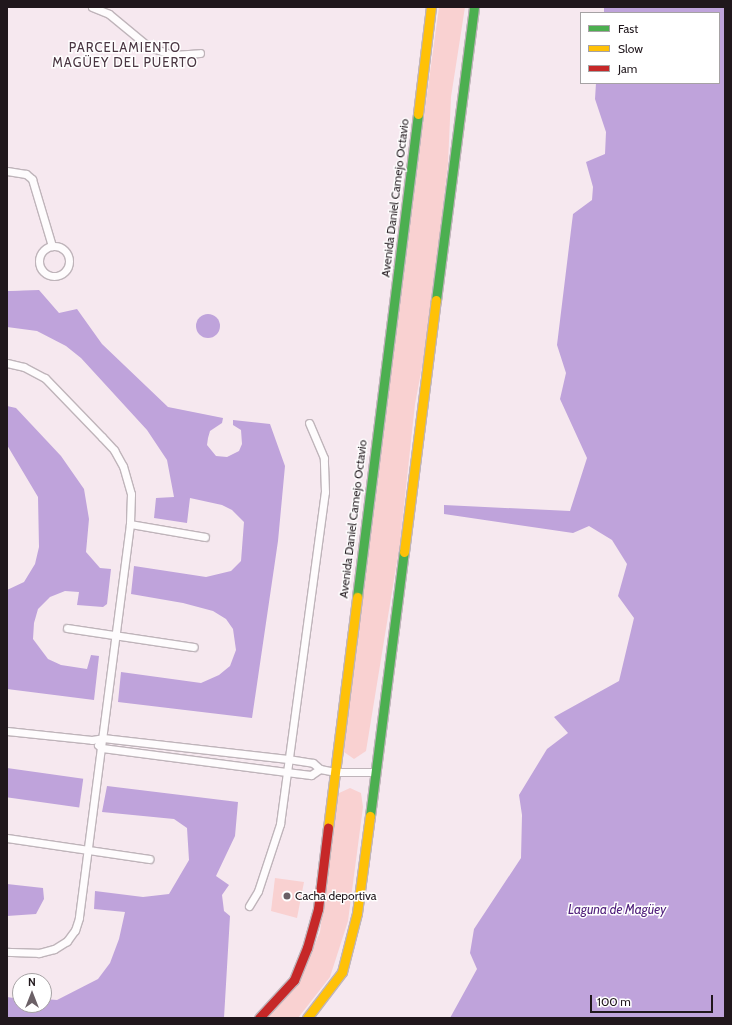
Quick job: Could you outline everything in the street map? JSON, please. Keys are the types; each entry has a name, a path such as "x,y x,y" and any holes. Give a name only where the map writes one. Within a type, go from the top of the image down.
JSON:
{"main road":[{"name":"Avenida Daniel Camejo Octavio","path":"259,1018 294,980 308,948 318,909 431,7"},
{"path":"307,1018 342,972 358,913 474,7"}],"street":[{"path":"92,7 109,14 149,47 173,55 200,53"},
{"path":"7,170 26,174 32,179 52,246"},
{"path":"52,246 65,250 70,259 64,272 55,276 46,273 40,265 40,255 52,246"},
{"path":"7,363 24,367 45,378 114,450 129,481 130,524 114,635 90,851 80,918 75,930 67,941 54,949 39,953 7,952"},
{"path":"249,906 258,892 280,824 325,492 324,458 309,423"},
{"path":"130,524 205,537"},
{"path":"67,628 194,647"},
{"path":"7,731 92,740 103,738 288,759 313,763 320,769 335,772 376,772"},
{"path":"92,740 102,748 286,772 311,775 320,769"},
{"path":"7,838 149,859"}],"shaded area":[{"path":"439,7 465,7 451,97 448,163 430,325 415,404 400,543 366,751 354,759 344,752 348,711 384,408"},
{"path":"350,788 361,793 363,807 348,921 330,977 298,1018 268,1018 301,977 320,932 337,794"},
{"name":"Cacha deportiva","path":"275,878 304,882 297,918 271,911"}],"water":[{"name":"Laguna de Magüey","path":"604,7 725,7 725,1018 450,1018 477,969 470,953 474,929 521,858 522,815 519,795 547,749 568,733 554,717 619,681 634,618 618,596 627,564 612,540 589,526 573,533 444,514 444,505 570,511 587,458 560,399 566,373 557,345 573,214 592,200 593,187 586,162 605,154 606,132 595,99 596,84 720,84 720,12 604,12"},
{"path":"39,290 59,313 77,309 102,344 168,407 223,418 222,423 210,431 208,438 207,445 216,456 227,457 239,451 242,444 241,430 233,425 233,420 270,424 285,466 278,541 252,718 118,702 121,672 201,683 219,675 230,666 236,650 233,629 226,619 213,611 183,603 131,594 134,566 206,577 231,571 241,561 244,522 232,510 222,505 190,498 187,523 154,518 156,498 174,497 167,460 147,430 81,358 66,346 37,331 7,327 7,291"},
{"path":"208,314 213,315 219,321 219,331 213,337 208,338 203,337 197,331 196,326 197,321 203,315"},
{"path":"7,406 16,408 61,456 84,489 89,519 86,552 100,568 111,569 107,604 103,607 77,605 79,592 65,591 50,597 38,609 34,623 33,639 48,659 61,665 87,669 91,655 99,656 94,700 7,689 7,590 24,582 35,564 39,547 38,497 7,445"},
{"path":"7,768 83,779 79,807 7,797"},
{"path":"107,786 238,802 235,836 216,876 229,885 222,895 224,911 230,916 224,1018 7,1018 7,997 12,998 12,1013 52,1013 52,1000 57,1000 98,979 110,963 119,939 125,912 94,909 95,891 143,897 169,894 189,860 187,828 174,819 102,812"},
{"path":"7,884 43,888 44,899 36,914 7,916"}],"pier":[{"path":"39,288 40,289 7,291 7,289"}],"traffic: fast":[{"path":"436,300 474,7"},
{"path":"357,597 418,114"},
{"path":"370,816 404,552"}],"traffic: slow":[{"path":"418,114 431,7"},
{"path":"404,552 436,300"},
{"path":"328,828 357,597"},
{"path":"307,1018 342,972 357,913 370,816"}],"traffic: jam":[{"path":"259,1018 294,980 307,948 318,909 328,828"}],"place":[{"name":"Cacha deportiva","path":"287,896"}],"district":[{"name":"PARCELAMIENTO MAGÜEY DEL PUERTO","path":"125,56"}]}
